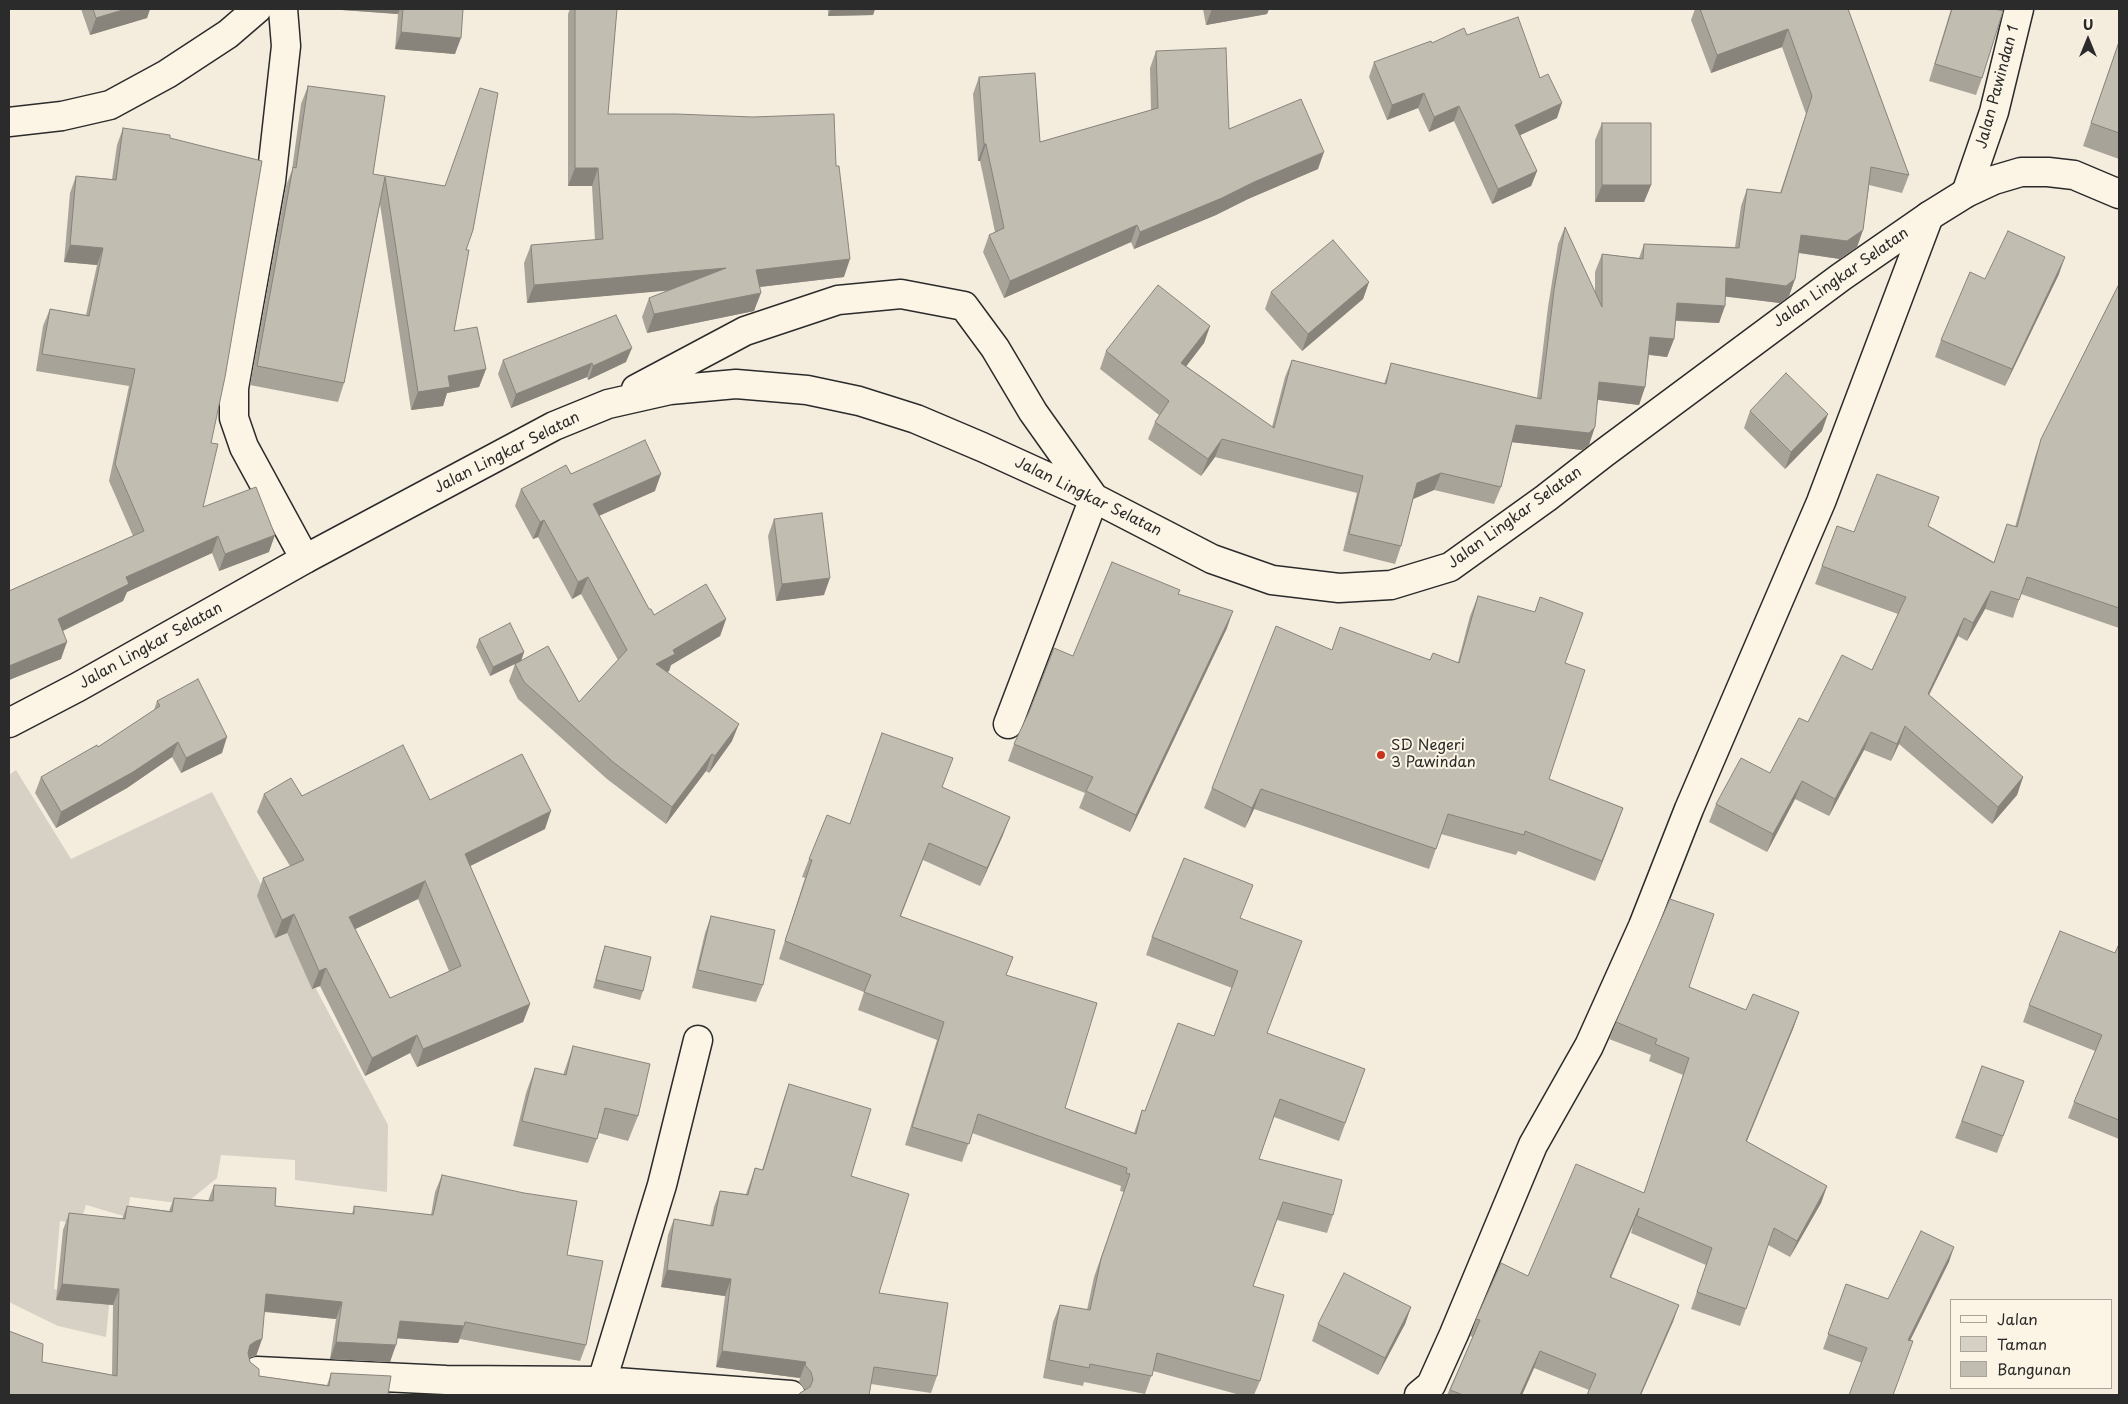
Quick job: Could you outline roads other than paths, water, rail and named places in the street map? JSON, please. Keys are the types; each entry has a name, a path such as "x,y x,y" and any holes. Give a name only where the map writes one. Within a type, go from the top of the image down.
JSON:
{"street":[{"path":"9,122 62,116 110,105 167,74 228,34 257,9"},
{"path":"283,9 286,46 271,181 234,388 234,418 244,446 306,559"},
{"name":"Jalan Pawindan 1","path":"1966,194 1994,112 2019,9"},
{"name":"Jalan Lingkar Selatan","path":"9,723 78,687 306,559 554,426 608,404 670,390 736,384 807,390 859,401 916,419 982,446 1094,498 1212,559 1272,580 1339,588 1391,585 1450,567 1546,498 1753,341 1929,216 1966,194 1994,180 2021,172 2048,172 2074,175 2119,194"},
{"path":"1419,1395 1431,1385 1533,1145 1589,1046 1643,926 1689,809 1821,502 1929,216"},
{"path":"608,404 745,331 838,300 901,294 964,306 995,348 1033,412 1094,498 1008,724"},
{"path":"601,1388 662,1185 698,1040"},
{"path":"257,1371 601,1388 791,1395"}],"place":[{"name":"SD Negeri 3 Pawindan","path":"1381,755"}]}
